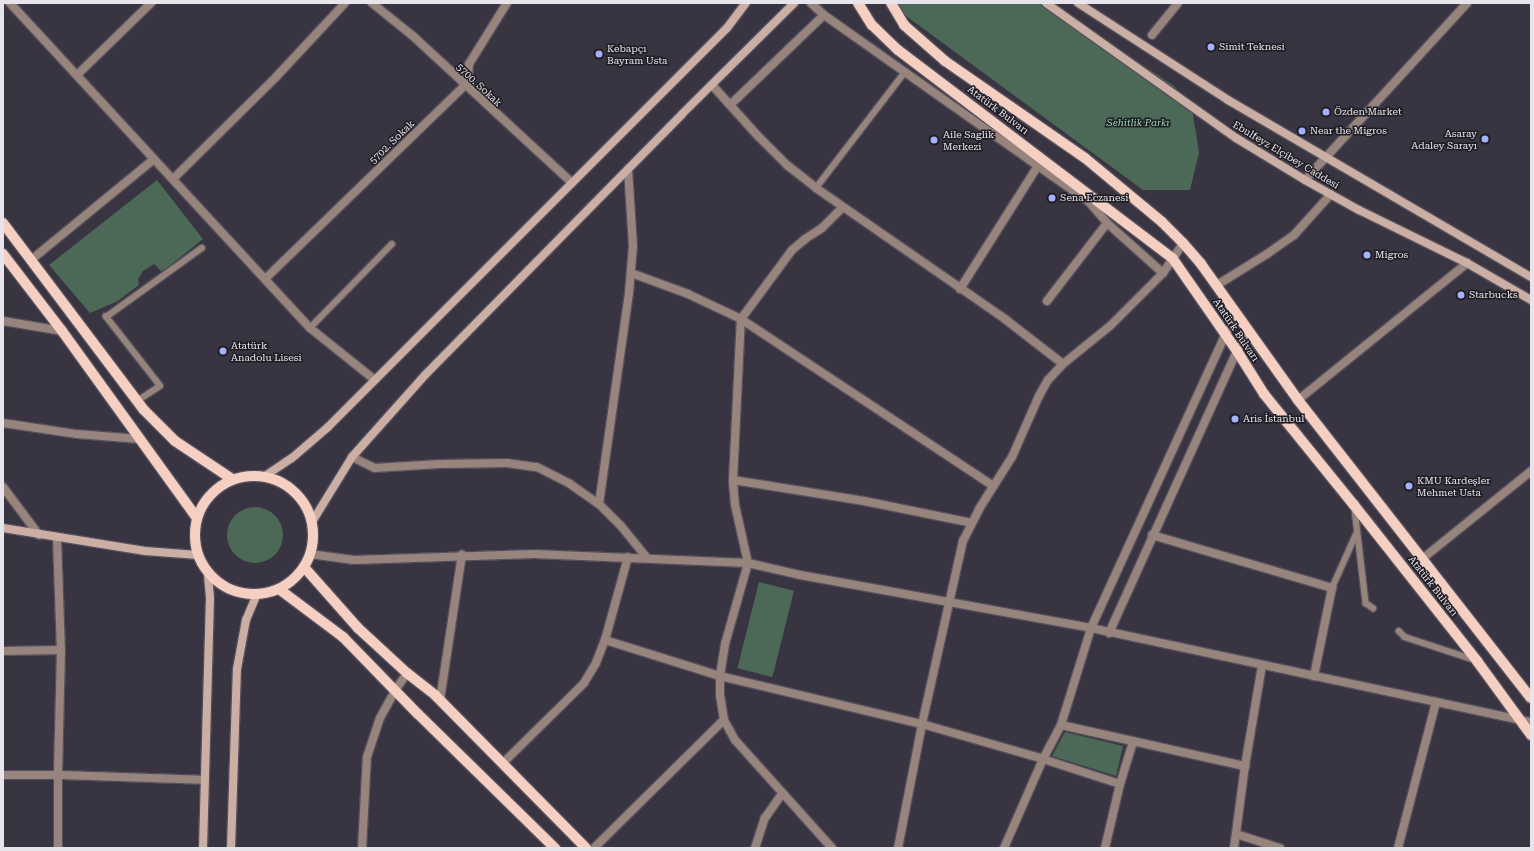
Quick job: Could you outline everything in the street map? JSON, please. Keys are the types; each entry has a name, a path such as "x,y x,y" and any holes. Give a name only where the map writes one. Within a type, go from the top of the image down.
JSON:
{"main road":[{"path":"265,476 292,458 328,427 727,28 746,3"},
{"path":"312,522 330,490 352,457 425,375 794,3"},
{"name":"Atatürk Bulvarı","path":"858,3 872,25 898,50 1173,259 1237,350 1264,394 1354,504 1477,660 1531,735"},
{"name":"Atatürk Bulvarı","path":"892,3 904,25 945,61 1085,158 1162,222 1183,243 1217,285 1298,400 1531,698"},
{"name":"Ebulfeyz Elçibey Caddesi","path":"1046,3 1236,138 1305,180 1467,263 1531,300"},
{"name":"Ebulfeyz Elçibey Caddesi","path":"1078,3 1228,100 1326,159 1531,277"},
{"path":"3,223 137,401 175,441 232,479"},
{"path":"3,254 62,331 196,517"},
{"path":"203,848 210,598 208,574 198,555 194,536 196,517 204,501 216,488 232,479 245,475 265,476 286,484 300,497 312,522 313,536 310,554 304,568 293,580 279,589 257,594 246,594 226,588 208,574"},
{"path":"3,528 57,538 146,551 198,555"},
{"path":"304,568 358,628 407,674 440,700 586,848"},
{"path":"279,589 343,637 396,689 418,714 555,848"},
{"path":"230,848 237,669 246,620 257,594"}],"street":[{"path":"10,3 310,328 375,380"},
{"path":"77,75 151,3"},
{"path":"173,179 276,77 345,3"},
{"name":"5700. Sokak","path":"372,3 414,38 572,183"},
{"path":"465,85 468,78 469,64 507,3"},
{"path":"811,3 824,14 1037,167 1089,202 1107,223 1163,273"},
{"path":"1152,35 1178,3"},
{"path":"1305,180 1326,159 1467,3"},
{"path":"730,105 824,14"},
{"name":"5702. Sokak","path":"265,279 465,85"},
{"path":"712,85 787,165 842,208 1005,319 1063,364"},
{"path":"31,260 154,159"},
{"path":"960,289 1037,167"},
{"path":"599,504 631,273 633,246 628,169"},
{"path":"1217,285 1267,254 1294,235 1331,194"},
{"path":"832,848 735,740 724,720 720,696 720,676 725,644 748,564 735,505 733,480 741,319 792,250 822,228 842,208"},
{"path":"1047,301 1107,223"},
{"path":"898,848 922,724 963,541 993,486 1012,457 1039,396 1048,380 1063,364 1110,326 1163,273 1183,243"},
{"path":"1298,400 1467,263"},
{"path":"631,273 688,294 741,319 993,486"},
{"path":"1004,848 1043,759 1061,725 1091,628 1226,335 1238,315"},
{"path":"3,321 62,331"},
{"path":"1110,633 1152,535 1237,350 1250,332"},
{"path":"3,423 77,434 140,439"},
{"path":"352,457 375,468 440,464 507,463 537,467 570,484 599,504 621,526 647,558"},
{"path":"1422,559 1531,471"},
{"path":"733,480 864,501 972,523"},
{"path":"3,487 39,535"},
{"path":"1152,535 1332,588 1314,676"},
{"path":"57,538 61,650 58,848"},
{"path":"310,554 354,560 462,555 534,554 628,557 748,564 800,575 1091,628 1531,722"},
{"path":"440,700 462,555"},
{"path":"502,764 584,683 596,663 605,640 628,557"},
{"path":"605,640 720,676 922,724 1043,759 1120,784"},
{"path":"3,651 61,650"},
{"path":"1234,848 1245,766 1262,665"},
{"path":"362,848 367,758 380,718 396,689 407,674"},
{"path":"1398,848 1436,702"},
{"path":"594,848 724,720"},
{"path":"1061,725 1245,766"},
{"path":"1105,848 1120,784 1133,742"},
{"path":"3,775 58,775 205,780"},
{"path":"755,848 765,818 782,794"},
{"path":"1236,834 1280,848"}],"lane":[{"path":"816,188 905,72"},
{"path":"310,328 392,244"},
{"path":"137,401 160,386 106,317 202,248"},
{"path":"1354,504 1366,603 1373,608"},
{"path":"1332,588 1358,532"},
{"path":"1399,631 1406,637 1477,660"}],"green space":[{"name":"Sehitlik Parkı","path":"895,3 1051,3 1174,86 1192,108 1199,153 1190,190 1143,190 906,16"},
{"path":"157,180 203,239 162,272 154,264 143,271 138,279 139,285 116,302 90,313 49,265"},
{"path":"255,507 266,510 275,515 280,524 283,535 280,546 275,555 266,560 255,563 244,560 235,555 230,546 227,535 230,524 235,515 244,510"},
{"path":"759,582 794,591 772,677 737,668"},
{"path":"1065,732 1123,746 1116,776 1052,756"}],"place":[{"name":"Simit Teknesi","path":"1211,47"},
{"name":"Kebapçı Bayram Usta","path":"599,54"},
{"name":"Özden Market","path":"1326,112"},
{"name":"Near the Migros","path":"1302,131"},
{"name":"Asaray Adaley Sarayı","path":"1485,139"},
{"name":"Aile Saglik Merkezi","path":"934,140"},
{"name":"Sena Eczanesi","path":"1052,198"},
{"name":"Migros","path":"1367,255"},
{"name":"Starbucks","path":"1461,295"},
{"name":"Atatürk Anadolu Lisesi","path":"223,351"},
{"name":"Aris İstanbul","path":"1235,419"},
{"name":"KMU Kardeşler Mehmet Usta","path":"1409,486"}]}
